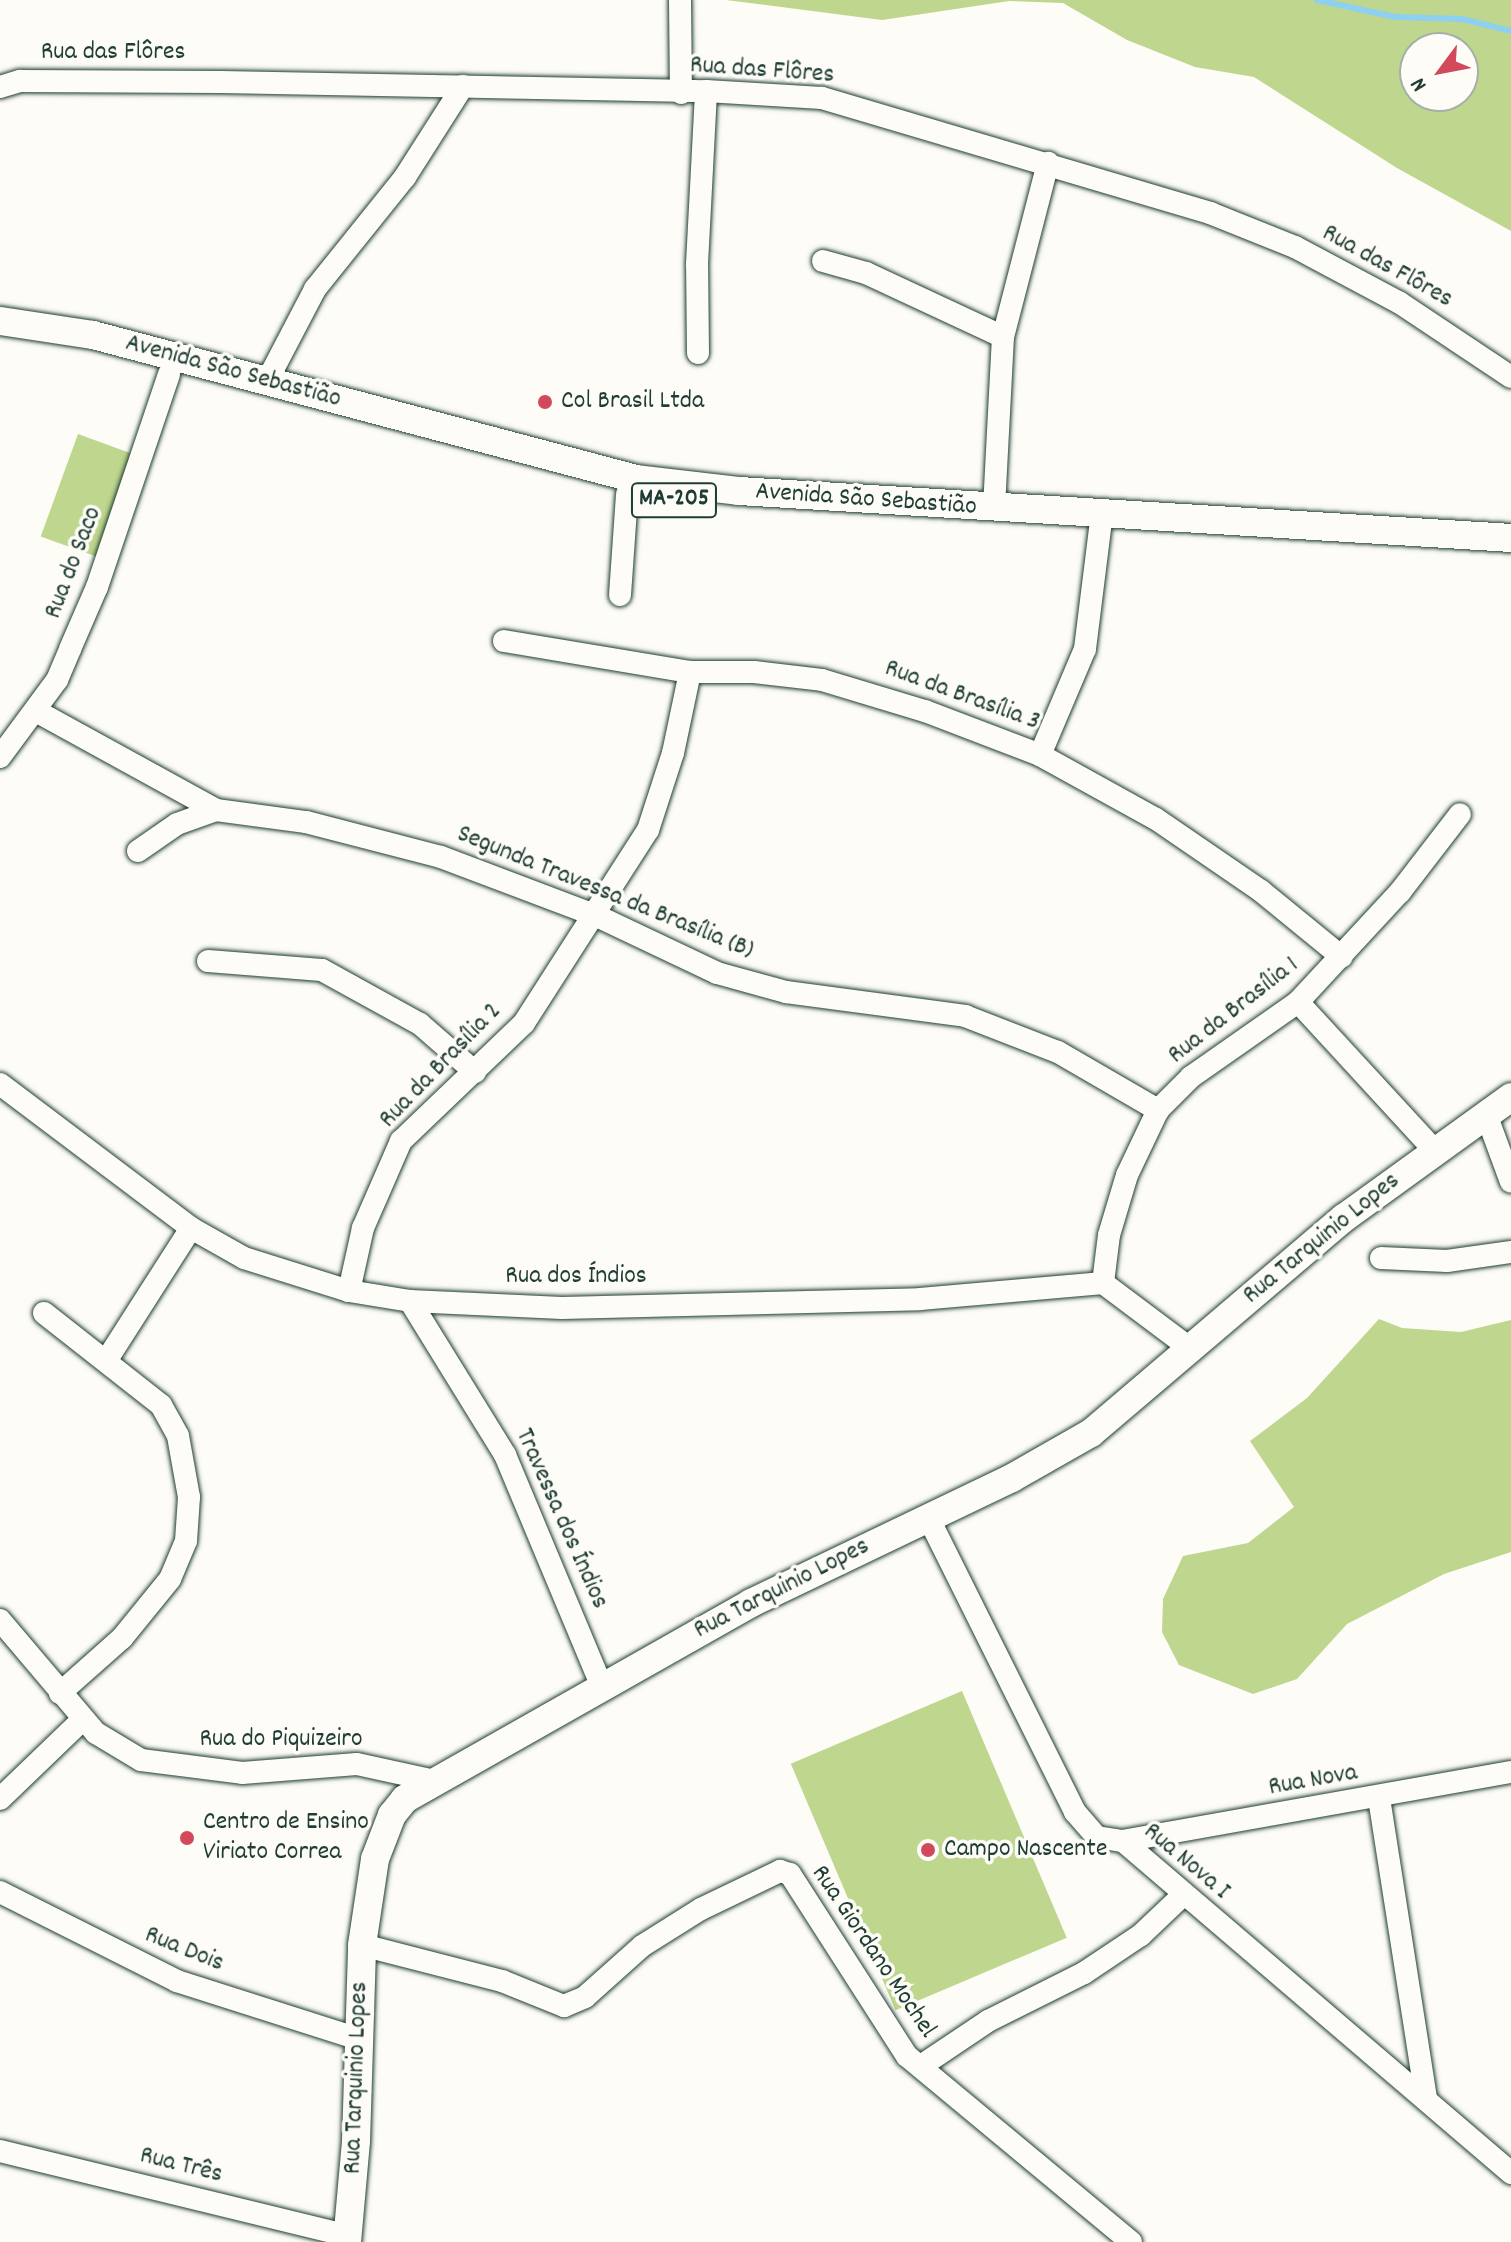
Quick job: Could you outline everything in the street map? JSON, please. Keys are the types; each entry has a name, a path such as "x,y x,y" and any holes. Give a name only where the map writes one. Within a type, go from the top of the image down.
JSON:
{"main road":[{"name":"Avenida São Sebastião","path":"0,321 93,335 636,479 739,491 1511,538"},
{"name":"Avenida São Sebastião","path":"0,339 169,374 627,494 886,518 1511,553"},
{"name":"Rua Tarquinio Lopes","path":"348,2239 356,2141 356,2038 362,1945 382,1836 405,1799 430,1780 601,1684 1091,1433 1191,1349 1260,1285 1511,1097"}],"street":[{"path":"680,0 681,93"},
{"name":"Rua das Flôres","path":"0,87 20,81 463,86 681,93 706,91 822,98 1210,213 1295,247 1400,303 1511,377"},
{"path":"267,381 315,289 405,177 463,86"},
{"path":"698,353 697,264 706,91"},
{"path":"994,508 1003,337 1048,163"},
{"path":"823,261 866,273 1003,337"},
{"name":"Rua do Saco","path":"0,757 57,680 97,587 169,374"},
{"path":"620,595 627,494"},
{"path":"1040,755 1085,649 1100,528"},
{"name":"Rua da Brasília 3","path":"504,641 690,672 754,672 874,692 1040,755 1210,854 1342,957"},
{"name":"Rua da Brasília 2","path":"349,1291 363,1228 401,1141 524,1023 597,916 648,830 673,753 690,672"},
{"name":"Segunda Travessa da Brasília (B)","path":"36,711 216,810 306,822 427,853 597,916 717,973 786,992 965,1016 1012,1032 1158,1110"},
{"path":"138,851 177,824 216,810"},
{"name":"Rua da Brasília 1","path":"1103,1283 1109,1235 1127,1175 1158,1110 1191,1077 1298,1002 1342,957 1460,814"},
{"path":"208,961 322,970 420,1024 475,1072"},
{"path":"1298,1002 1435,1151"},
{"name":"Rua dos Índios","path":"0,1084 191,1228 244,1258 349,1291 410,1301 920,1299 1103,1283"},
{"path":"1486,1114 1511,1182"},
{"path":"106,1361 191,1228"},
{"path":"1381,1258 1447,1261 1511,1252"},
{"path":"1103,1283 1191,1349"},
{"name":"Travessa dos Índios","path":"410,1301 505,1455 601,1684"},
{"path":"44,1313 161,1405 178,1436 189,1497 186,1541 150,1607 60,1693"},
{"name":"Rua Nova I","path":"928,1517 1075,1812 1097,1837 1123,1841 1182,1896 1426,2097 1511,2173"},
{"name":"Rua do Piquizeiro","path":"0,1620 83,1719 114,1747 141,1760 179,1768 242,1773 357,1764 430,1780"},
{"path":"0,1799 83,1719"},
{"name":"Rua Nova","path":"1123,1841 1379,1798 1511,1772"},
{"path":"1379,1798 1426,2097"},
{"name":"Rua Giordano Mochel","path":"362,1945 502,1981 564,2006 585,1997 654,1938 780,1871 799,1884 870,2006 907,2056 1131,2242"},
{"name":"Rua Dois","path":"0,1892 177,1981 356,2038"},
{"path":"921,2066 988,2021 1084,1973 1141,1935 1182,1896"},
{"name":"Rua Três","path":"0,2151 348,2239"}],"green space":[{"path":"726,0 1511,0 1511,231 1397,168 1254,77 1195,67 1127,40 1063,3 1009,1 882,20"},
{"path":"78,434 133,454 96,557 41,536"},
{"path":"1379,1319 1402,1328 1461,1332 1511,1320 1511,1552 1444,1574 1347,1624 1297,1679 1253,1694 1179,1665 1162,1632 1163,1599 1183,1556 1248,1543 1294,1507 1250,1441 1307,1398"},
{"name":"Campo Nascente","path":"962,1691 1067,1938 896,2010 791,1764"}],"waterway":[{"path":"1317,0 1395,17 1462,19 1511,31"}],"place":[{"name":"Col Brasil Ltda","path":"545,402"},
{"name":"Centro de Ensino Viriato Correa","path":"187,1838"},
{"name":"Campo Nascente","path":"928,1850"}]}
